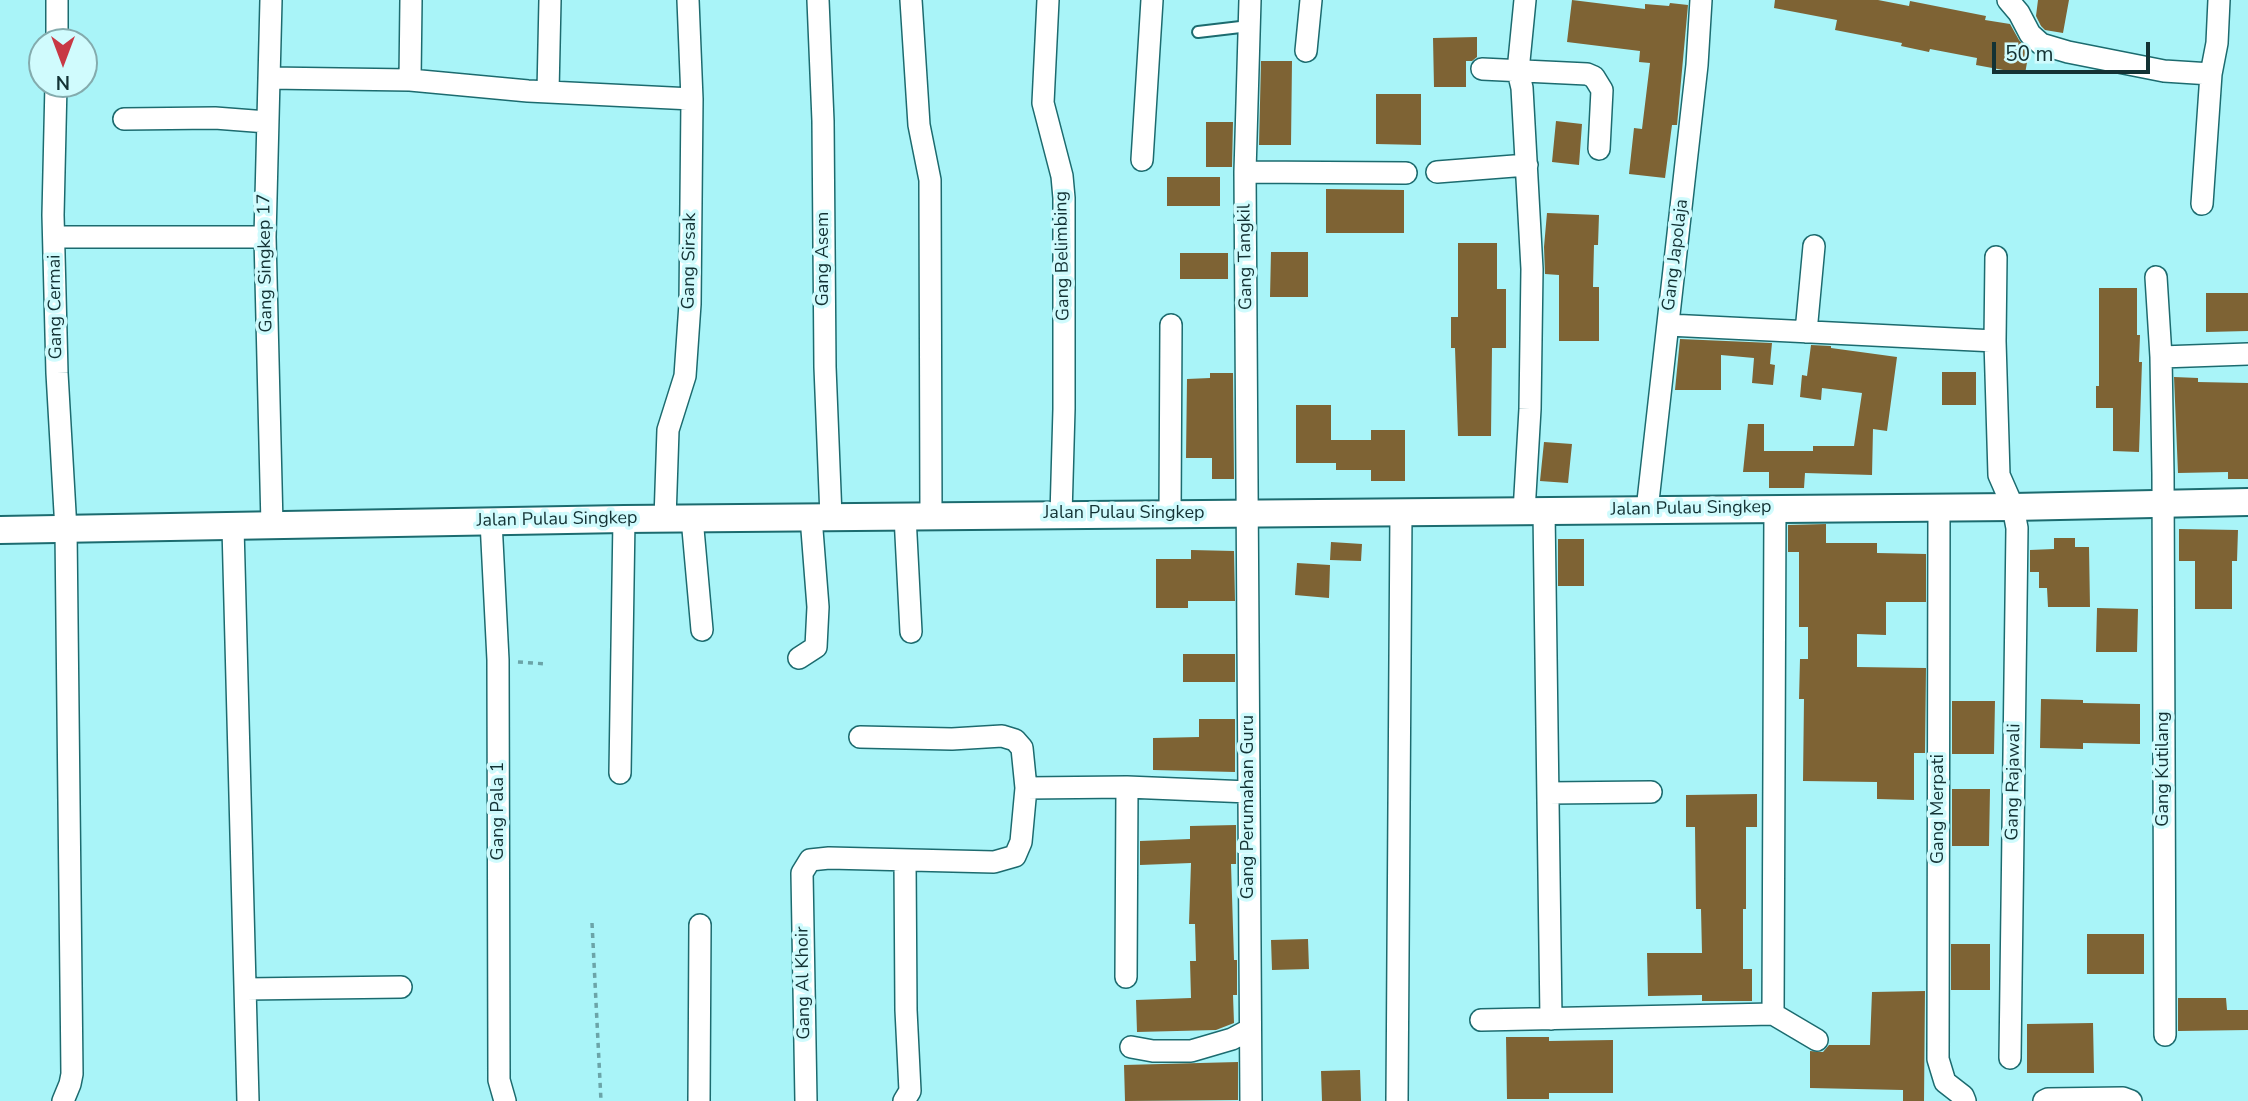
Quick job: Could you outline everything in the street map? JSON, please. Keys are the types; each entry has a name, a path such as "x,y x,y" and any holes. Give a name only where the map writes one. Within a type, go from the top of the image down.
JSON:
{"street":[{"path":"57,0 57,28"},
{"name":"Gang Singkep 17","path":"271,0 265,237 272,525"},
{"path":"410,80 411,0"},
{"path":"548,92 551,0"},
{"name":"Gang Sirsak","path":"665,519 667,430 685,376 690,304 692,99 688,0"},
{"name":"Gang Asem","path":"799,658 816,647 821,517 825,367 823,121 818,0"},
{"path":"911,0 919,125 930,180 931,515"},
{"name":"Gang Belimbing","path":"1048,0 1043,103 1062,176 1064,198 1061,515"},
{"path":"1142,160 1152,0"},
{"name":"Gang Tangkil","path":"1249,513 1245,172 1250,0"},
{"path":"1306,51 1311,0"},
{"path":"1525,0 1518,71 1522,88 1532,269 1531,409 1548,793 1551,1019"},
{"name":"Gang Japolaja","path":"1647,510 1698,65 1701,0"},
{"path":"2008,0 2019,13 2030,34 2041,44 2164,71 2211,74"},
{"path":"2202,204 2219,0"},
{"path":"1482,69 1587,74 1594,77 1602,90 1599,149"},
{"path":"269,78 410,80 548,92 692,99"},
{"name":"Gang Cermai","path":"56,98 54,237 57,373 66,530 72,1074 63,1101"},
{"path":"124,119 215,118 267,122"},
{"path":"1437,172 1527,165"},
{"path":"1245,172 1406,173"},
{"path":"54,237 265,237"},
{"path":"1806,332 1814,246"},
{"name":"Gang Rajawali","path":"1996,257 1995,341 1999,475 2013,507 2017,528 2010,1058"},
{"name":"Gang Kutilang","path":"2156,276 2161,357 2163,504 2165,1035"},
{"path":"1668,324 1995,341"},
{"path":"1170,514 1171,325"},
{"path":"2161,357 2248,354"},
{"name":"Jalan Pulau Singkep","path":"0,530 931,515 1534,512 2248,502"},
{"name":"Gang Merpati","path":"1939,506 1938,1059 1945,1082 1963,1096 1965,1101"},
{"path":"1773,1014 1775,508"},
{"path":"1397,1101 1406,512"},
{"name":"Gang Perumahan Guru","path":"1249,513 1251,1101"},
{"path":"905,516 911,632"},
{"path":"692,518 702,629"},
{"path":"620,774 624,519"},
{"name":"Gang Pala 1","path":"491,521 498,660 499,1080 505,1101"},
{"path":"233,527 248,1101"},
{"path":"860,737 952,739 1002,736 1015,740 1022,748 1027,788 1021,842 1015,856 994,862 905,861 906,1010 910,1091 904,1101"},
{"path":"1027,788 1126,787 1249,792"},
{"path":"1126,787 1126,977"},
{"path":"1548,793 1651,792"},
{"name":"Gang Al Khoir","path":"806,1101 802,873 810,860 829,858 905,861"},
{"path":"699,1101 700,925"},
{"path":"246,989 401,987"},
{"path":"1481,1020 1773,1014 1817,1040"},
{"path":"1131,1047 1153,1051 1191,1051 1232,1039 1249,1030"},
{"path":"2044,1101 2123,1098 2131,1101"}],"lane":[{"path":"1198,32 1248,26"}],"path":[{"path":"498,660 547,664"},
{"path":"592,923 601,1101"}],"building":[{"path":"1572,0 1645,9 1645,4 1688,5 1677,125 1672,125 1665,178 1629,174 1634,128 1642,129 1650,63 1639,62 1640,51 1567,42"},
{"path":"1775,0 1878,0 1909,6 1910,1 1986,16 1985,20 2010,24 2029,51 2025,74 1976,65 1977,58 1930,49 1929,52 1901,46 1902,43 1835,30 1837,20 1774,8"},
{"path":"2038,0 2069,0 2063,33 2045,30 2041,26 2036,16"},
{"path":"1477,37 1477,57 1466,61 1466,87 1434,87 1433,38"},
{"path":"1261,61 1292,61 1291,145 1259,145"},
{"path":"1376,94 1421,94 1421,145 1376,144"},
{"path":"1556,121 1582,124 1579,165 1552,162"},
{"path":"1206,122 1233,122 1232,167 1206,167"},
{"path":"1167,177 1220,177 1220,206 1167,206"},
{"path":"1326,189 1404,190 1404,233 1326,233"},
{"path":"1547,213 1599,215 1598,245 1594,245 1593,287 1599,287 1599,341 1559,341 1559,275 1545,274"},
{"path":"1458,243 1497,243 1497,289 1506,289 1506,348 1492,348 1491,436 1458,436 1455,348 1451,348 1451,317 1458,317"},
{"path":"1271,252 1308,252 1308,297 1270,297"},
{"path":"1180,253 1228,253 1228,279 1180,279"},
{"path":"2099,288 2137,288 2137,335 2140,335 2139,362 2142,362 2139,452 2113,451 2113,408 2096,408 2096,386 2099,386"},
{"path":"2206,293 2248,293 2248,331 2206,332"},
{"path":"1680,339 1772,343 1770,364 1775,365 1773,385 1752,383 1754,358 1721,355 1721,390 1675,390"},
{"path":"1811,345 1897,357 1887,431 1873,429 1872,475 1805,473 1804,488 1769,488 1769,472 1743,472 1748,424 1764,424 1764,451 1813,451 1813,446 1854,446 1862,393 1822,388 1821,400 1800,397 1802,375 1807,376"},
{"path":"1942,372 1976,372 1976,405 1942,405"},
{"path":"1210,373 1233,373 1234,479 1212,479 1212,458 1186,458 1187,379 1210,378"},
{"path":"2174,377 2198,378 2198,382 2248,383 2248,479 2228,479 2228,472 2178,473"},
{"path":"1296,405 1331,405 1331,440 1371,440 1371,430 1405,430 1405,481 1371,481 1371,470 1336,470 1336,463 1296,463"},
{"path":"1544,442 1572,444 1568,483 1540,481"},
{"path":"1826,524 1826,543 1877,543 1877,553 1926,554 1926,602 1886,602 1886,635 1857,634 1857,667 1926,668 1925,753 1914,753 1914,800 1877,799 1877,782 1803,781 1804,699 1799,699 1800,659 1808,659 1808,627 1799,627 1799,552 1788,552 1788,525"},
{"path":"2179,529 2238,530 2237,561 2232,561 2232,609 2195,609 2195,561 2179,561"},
{"path":"2054,538 2075,538 2075,547 2089,547 2090,607 2048,607 2047,588 2039,588 2039,572 2030,572 2030,550 2054,549"},
{"path":"1558,539 1584,539 1584,586 1558,586"},
{"path":"1331,542 1362,544 1361,561 1330,560"},
{"path":"1191,550 1234,551 1235,601 1188,601 1188,608 1156,608 1156,559 1191,559"},
{"path":"1297,563 1330,565 1329,598 1295,595"},
{"path":"2097,608 2138,609 2137,652 2096,652"},
{"path":"1183,654 1235,654 1235,682 1183,682"},
{"path":"2041,699 2140,704 2140,744 2083,743 2083,749 2040,748"},
{"path":"1952,701 1995,701 1994,754 1952,754"},
{"path":"1199,719 1235,719 1235,772 1153,770 1153,738 1199,737"},
{"path":"1952,789 1990,789 1989,846 1952,846"},
{"path":"1757,794 1757,827 1746,827 1746,909 1743,909 1743,969 1752,969 1752,1001 1702,1001 1702,995 1648,996 1647,953 1702,953 1701,909 1696,909 1695,827 1686,827 1686,795"},
{"path":"1236,825 1236,864 1231,864 1234,960 1237,960 1237,995 1233,995 1234,1023 1216,1030 1137,1032 1136,1000 1191,998 1190,961 1196,961 1195,924 1189,924 1191,863 1140,865 1140,841 1190,839 1190,826"},
{"path":"2087,934 2144,934 2144,974 2087,974"},
{"path":"1308,939 1309,969 1272,970 1271,940"},
{"path":"1951,944 1990,944 1990,990 1951,990"},
{"path":"1925,991 1924,1101 1903,1101 1903,1090 1810,1088 1810,1051 1823,1052 1829,1045 1870,1045 1872,992"},
{"path":"2178,998 2226,998 2227,1010 2248,1010 2248,1030 2178,1031"},
{"path":"2093,1023 2094,1073 2027,1073 2027,1024"},
{"path":"1506,1037 1549,1037 1549,1041 1613,1040 1613,1093 1549,1093 1549,1099 1507,1099"},
{"path":"1238,1062 1238,1100 1125,1101 1124,1065"},
{"path":"1360,1070 1361,1101 1322,1101 1321,1071"}]}
